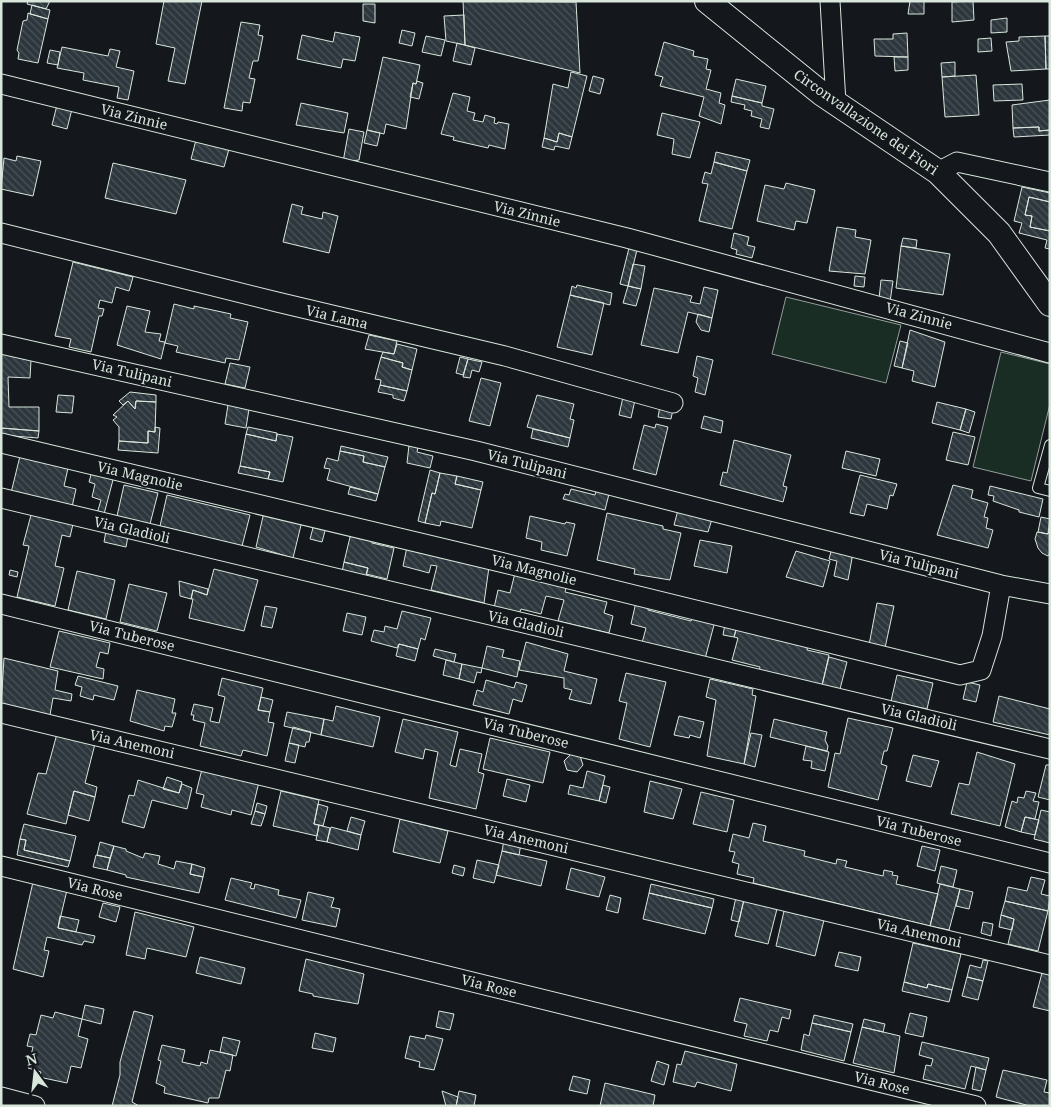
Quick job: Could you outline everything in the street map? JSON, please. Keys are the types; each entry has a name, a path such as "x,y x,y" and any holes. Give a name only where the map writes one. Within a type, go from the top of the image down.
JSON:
{"street":[{"name":"Circonvallazione dei Fiori","path":"707,1 836,103 938,172 999,233 1050,304"},
{"path":"830,1 836,103"},
{"name":"Via Zinnie","path":"1,84 626,238 1050,353"},
{"path":"938,172 957,162 1050,182"},
{"name":"Via Lama","path":"1,233 277,302 505,356 672,403"},
{"name":"Via Tulipani","path":"1,344 476,451 1001,585 1050,594"},
{"name":"Via Magnolie","path":"1,443 500,562 960,675 981,670 992,636 1001,585"},
{"name":"Via Gladioli","path":"1,498 1050,748"},
{"name":"Via Tuberose","path":"1,604 1050,863"},
{"name":"Via Anemoni","path":"1,713 1050,964"},
{"name":"Via Rose","path":"1,866 976,1106"},
{"path":"1,1097 35,1106"}],"lane":[{"path":"1050,445 1038,488 1050,491"}],"green space":[{"path":"786,297 901,325 886,383 772,354"},
{"path":"1001,352 1050,364 1050,404 1031,481 973,467"}],"building":[{"path":"28,1 50,1 46,9 27,4"},
{"path":"164,1 202,1 185,84 168,81 175,48 156,44"},
{"path":"463,1 576,2 580,73 465,45"},
{"path":"910,1 924,1 924,14 908,14"},
{"path":"973,1 974,20 952,22 952,2"},
{"path":"363,4 375,4 375,23 363,21"},
{"path":"32,5 50,10 48,19 30,14"},
{"path":"28,13 48,19 38,63 18,59 19,53 17,50 23,21 27,20"},
{"path":"464,15 465,45 446,41 444,16"},
{"path":"1007,18 1007,32 991,33 991,20"},
{"path":"241,22 260,25 258,35 263,36 258,61 253,61 249,78 255,79 250,103 243,102 242,111 224,108"},
{"path":"402,30 415,33 412,46 399,43"},
{"path":"335,32 360,37 355,61 343,59 341,68 297,59 302,35 333,42"},
{"path":"907,33 908,57 875,56 874,39 893,39 893,34"},
{"path":"426,36 445,40 441,56 422,52"},
{"path":"1045,36 1050,36 1050,69 1046,69"},
{"path":"1045,36 1046,69 1011,71 1006,42 1019,41 1019,37"},
{"path":"991,38 992,51 978,52 978,39"},
{"path":"664,42 694,51 693,56 708,59 706,69 711,70 706,89 721,93 719,103 725,105 721,124 699,116 704,97 660,86 663,77 655,75"},
{"path":"457,43 475,48 471,65 453,61"},
{"path":"62,47 108,56 110,49 120,51 116,67 134,71 128,100 117,98 119,87 83,80 84,73 57,68"},
{"path":"50,50 60,52 58,65 47,63"},
{"path":"383,57 420,65 416,84 413,83 406,129 386,124 384,134 367,130"},
{"path":"894,57 908,57 908,70 895,71"},
{"path":"955,62 955,76 942,77 941,63"},
{"path":"571,72 587,76 572,137 559,133 557,142 544,138 553,84 568,88"},
{"path":"976,75 979,115 945,117 942,77"},
{"path":"593,76 604,79 600,94 589,91"},
{"path":"736,79 766,86 762,103 732,96"},
{"path":"417,81 423,83 419,99 410,97 413,83 416,84"},
{"path":"1022,84 1023,100 994,101 993,85"},
{"path":"453,93 470,97 467,111 475,113 473,120 483,122 485,115 495,118 494,123 509,124 505,149 489,145 488,148 453,140 454,137 441,134"},
{"path":"732,96 762,103 762,106 774,109 769,129 760,127 762,119 751,116 752,111 744,109 745,105 731,102"},
{"path":"1050,100 1050,130 1039,131 1039,127 1013,128 1012,105"},
{"path":"301,103 348,113 344,133 296,125"},
{"path":"57,105 72,109 67,129 52,125"},
{"path":"662,113 700,122 690,158 672,154 674,139 657,135"},
{"path":"1039,127 1039,131 1050,130 1050,135 1014,137 1013,128"},
{"path":"349,129 364,132 359,160 343,162"},
{"path":"367,130 380,133 377,146 364,143"},
{"path":"559,133 572,137 569,149 555,146 554,150 542,147 544,138 557,142"},
{"path":"196,140 229,149 224,167 191,159"},
{"path":"716,152 750,160 747,171 714,162"},
{"path":"17,156 41,161 33,196 1,189 4,158 16,161"},
{"path":"714,162 747,171 732,229 699,221 708,184 702,183 705,172 711,174"},
{"path":"113,163 186,180 176,214 105,198"},
{"path":"786,183 815,190 807,223 796,221 794,230 757,221 765,185 784,189"},
{"path":"1022,187 1050,193 1050,202 1029,197 1025,215 1032,216 1030,227 1050,231 1050,249 1045,248 1047,240 1019,233 1022,223 1014,221"},
{"path":"1029,197 1050,202 1050,231 1030,227 1032,216 1025,215"},
{"path":"292,204 303,207 301,214 322,219 323,212 338,216 329,253 283,242"},
{"path":"837,227 856,230 855,237 871,240 865,274 829,271"},
{"path":"734,233 749,237 747,245 755,247 752,258 736,254 737,250 731,248"},
{"path":"903,238 917,240 916,248 901,246"},
{"path":"901,246 950,254 943,295 896,288"},
{"path":"629,248 637,250 628,286 620,284"},
{"path":"73,262 133,277 129,291 116,287 112,303 100,300 98,308 104,309 102,316 99,316 91,352 69,347 71,339 55,336"},
{"path":"633,264 645,266 641,289 628,286"},
{"path":"855,276 865,277 864,287 854,286"},
{"path":"881,280 893,281 890,302 879,299"},
{"path":"577,285 612,293 610,305 570,295 572,286 576,288"},
{"path":"628,286 641,289 636,306 623,303"},
{"path":"704,287 718,290 712,318 688,312 678,353 641,345 654,288 692,296 690,302 700,304"},
{"path":"570,295 604,303 592,355 557,347"},
{"path":"174,304 231,314 230,318 248,322 239,360 226,358 225,363 176,352 178,346 165,343"},
{"path":"127,306 150,311 145,332 161,334 159,341 165,342 161,359 117,345"},
{"path":"698,314 712,318 709,332 701,330 696,322"},
{"path":"910,330 945,342 935,387 912,381 914,371 902,368"},
{"path":"369,335 397,341 394,354 365,349"},
{"path":"900,341 908,343 902,368 894,366"},
{"path":"397,344 417,349 412,370 402,367 403,363 381,357 383,352 394,354"},
{"path":"1,345 23,350 23,359 31,360 30,378 8,377 9,407 39,407 39,431 1,428"},
{"path":"697,356 713,360 705,395 695,392 698,378 693,376"},
{"path":"381,357 403,363 402,367 412,370 407,391 380,385 381,380 375,379"},
{"path":"460,357 468,359 463,375 456,373"},
{"path":"468,359 482,362 479,372 472,370 470,378 463,377"},
{"path":"230,363 250,367 245,388 225,384"},
{"path":"481,378 501,383 490,426 469,421"},
{"path":"380,385 407,391 404,401 393,398 393,395 378,392"},
{"path":"130,392 156,395 156,402 136,401 135,409 128,401 123,405 119,401"},
{"path":"58,395 74,396 72,413 56,412"},
{"path":"537,395 574,404 570,419 574,420 570,438 527,427"},
{"path":"623,397 635,400 631,418 619,415"},
{"path":"128,401 135,409 136,401 156,402 155,432 148,431 148,443 119,441 119,427 113,420 117,417 113,415"},
{"path":"937,402 966,409 960,430 932,423"},
{"path":"228,405 249,409 246,428 225,424"},
{"path":"660,406 673,409 671,419 658,417"},
{"path":"966,409 975,412 969,433 960,430"},
{"path":"704,416 723,421 721,433 701,428"},
{"path":"656,424 668,427 656,475 633,469 644,425 655,428"},
{"path":"155,427 160,428 158,453 118,450 119,441 148,443 148,431 155,432"},
{"path":"248,427 277,433 276,441 246,434"},
{"path":"1,428 39,431 38,438 1,435"},
{"path":"533,429 570,438 568,447 531,438"},
{"path":"953,432 975,437 968,465 946,460"},
{"path":"246,434 276,441 277,434 293,437 283,482 268,479 270,472 240,466"},
{"path":"734,440 791,455 783,486 787,487 783,502 720,485 723,472 727,473"},
{"path":"409,445 418,447 417,452 433,456 430,468 407,463"},
{"path":"341,446 388,457 385,467 363,462 364,456 340,451"},
{"path":"340,451 364,456 363,462 385,467 378,494 327,480 330,469 324,468 327,458 338,461"},
{"path":"846,451 880,459 876,476 842,468"},
{"path":"20,456 68,468 64,486 76,489 72,507 11,493"},
{"path":"240,466 270,472 268,479 238,473"},
{"path":"430,470 440,473 435,494 432,493 425,523 418,521"},
{"path":"92,471 114,476 103,518 96,517 101,500 92,497 95,484 89,482"},
{"path":"440,473 457,476 455,484 481,490 472,528 441,521 440,526 425,523 432,493 435,494"},
{"path":"860,475 897,484 893,496 890,495 887,509 867,504 864,516 850,513"},
{"path":"457,476 483,482 481,490 455,484"},
{"path":"124,485 158,493 150,524 117,516"},
{"path":"953,485 973,490 971,498 988,503 984,517 988,518 986,528 993,530 988,548 937,535"},
{"path":"990,486 1043,499 1039,517 1019,512 1019,510 993,501 994,496 988,495"},
{"path":"350,487 378,494 376,501 348,494"},
{"path":"571,489 595,495 596,491 609,494 605,510 563,499 565,494 569,495"},
{"path":"167,495 250,515 242,546 160,526"},
{"path":"678,510 712,519 708,532 674,525"},
{"path":"264,512 302,521 293,558 256,547"},
{"path":"607,513 663,526 663,529 681,533 670,580 634,574 635,569 597,560"},
{"path":"31,515 73,524 70,537 62,535 55,566 64,568 55,606 17,597 29,546 23,545"},
{"path":"530,516 565,524 566,522 575,524 567,556 541,550 542,542 526,538"},
{"path":"1041,517 1050,519 1048,534 1038,532"},
{"path":"314,524 326,527 322,542 310,539"},
{"path":"1050,529 1050,553 1048,556 1038,548 1035,539 1037,532 1048,534"},
{"path":"106,531 128,536 126,547 104,542"},
{"path":"351,533 372,539 372,543 394,548 387,579 366,574 368,568 344,562"},
{"path":"700,540 732,546 727,573 694,566"},
{"path":"407,547 489,567 484,603 431,590 437,566 431,565 429,573 403,566"},
{"path":"832,548 853,553 848,580 834,576 837,561 829,559"},
{"path":"796,551 830,561 823,587 786,577"},
{"path":"344,562 368,568 366,577 342,572"},
{"path":"214,569 258,580 244,631 189,618 193,590 207,595"},
{"path":"10,570 18,572 17,577 9,575"},
{"path":"77,571 115,580 106,619 68,610"},
{"path":"515,573 567,585 565,592 607,602 604,613 613,616 609,633 558,621 564,600 546,596 541,614 521,609 519,614 494,608 498,590 510,593"},
{"path":"179,581 208,589 207,595 193,590 191,599 180,596"},
{"path":"129,584 167,593 157,631 120,622"},
{"path":"636,602 649,605 648,610 691,621 694,616 715,621 705,659 642,643 646,628 631,624"},
{"path":"877,603 894,606 885,648 869,645"},
{"path":"265,606 277,608 272,628 261,626"},
{"path":"402,611 431,618 425,640 421,638 418,649 399,644 397,648 371,641 374,630 384,632 385,626 397,629"},
{"path":"347,613 366,617 362,635 343,631"},
{"path":"725,624 737,626 734,637 723,635"},
{"path":"737,626 808,644 807,650 829,655 822,686 758,677 760,667 732,660 738,638 734,637"},
{"path":"59,631 110,643 108,654 100,652 96,667 104,669 103,679 50,667"},
{"path":"526,642 568,654 564,671 597,679 591,704 569,699 572,690 564,688 564,678 519,670"},
{"path":"399,644 418,649 415,661 396,656"},
{"path":"487,646 504,650 502,657 520,661 517,677 482,668"},
{"path":"435,649 456,654 454,662 433,656"},
{"path":"829,657 847,662 840,689 822,685"},
{"path":"4,658 58,671 55,690 72,694 71,701 53,698 50,715 1,706"},
{"path":"446,660 462,664 459,679 443,675"},
{"path":"462,664 482,668 481,673 477,672 474,683 459,679"},
{"path":"626,673 666,682 650,747 619,739 627,703 619,701"},
{"path":"897,675 933,683 927,709 891,701"},
{"path":"78,676 118,686 114,700 94,695 93,700 80,696 82,687 75,685"},
{"path":"222,678 263,688 258,710 270,712 268,722 274,723 267,756 243,750 241,756 200,746 205,723 193,720 194,715 191,715 194,704 213,708 210,721 219,723 225,697 218,695"},
{"path":"710,679 753,689 752,695 756,696 744,764 707,756 716,700 706,697"},
{"path":"486,680 514,688 516,682 527,685 522,702 513,699 509,714 473,705 477,690 483,692"},
{"path":"967,682 980,685 976,702 963,699"},
{"path":"137,690 175,699 172,713 176,713 172,727 165,726 164,731 130,721"},
{"path":"999,696 1050,709 1050,735 993,722"},
{"path":"261,697 273,700 270,712 258,710"},
{"path":"336,706 380,717 373,747 321,735 324,719 333,721"},
{"path":"287,712 324,719 321,735 284,726"},
{"path":"679,716 704,722 700,738 690,735 689,738 674,735"},
{"path":"848,718 893,728 887,751 884,751 881,764 887,766 878,800 828,787 835,753 840,754"},
{"path":"403,719 458,732 450,765 456,767 460,749 482,754 478,772 484,774 476,809 429,798 438,752 425,749 423,759 395,752"},
{"path":"774,719 827,732 825,740 828,746 827,751 770,737"},
{"path":"293,727 311,732 309,742 306,742 305,747 289,743"},
{"path":"58,730 96,740 85,783 97,787 95,797 74,791 66,824 27,814 38,773 46,774"},
{"path":"751,733 762,735 755,767 744,764"},
{"path":"490,738 550,752 543,783 483,769"},
{"path":"289,743 299,745 295,763 285,761"},
{"path":"806,746 829,752 825,771 811,768 812,761 803,760"},
{"path":"977,752 1015,764 1000,826 951,814 959,783 969,785"},
{"path":"571,754 580,756 583,765 577,772 567,770 564,761"},
{"path":"913,755 939,761 931,787 906,781"},
{"path":"1046,765 1050,765 1050,800 1038,797"},
{"path":"202,769 259,782 251,815 232,810 231,815 201,807 204,795 196,793"},
{"path":"587,771 605,776 599,801 568,794 570,785 583,788"},
{"path":"167,777 182,782 179,793 163,789"},
{"path":"507,779 530,785 526,802 503,796"},
{"path":"138,780 179,793 182,784 192,788 187,809 152,800 144,828 122,822 129,795 134,796"},
{"path":"650,781 682,789 673,819 644,812"},
{"path":"603,785 610,787 606,803 599,801"},
{"path":"74,791 95,797 89,821 68,815"},
{"path":"281,791 319,800 314,824 319,825 317,836 273,826"},
{"path":"1026,791 1036,793 1033,801 1039,802 1035,819 1025,817 1021,832 1005,827 1012,801 1017,803 1018,797 1024,798"},
{"path":"701,792 734,800 727,832 693,824"},
{"path":"257,803 267,806 265,814 255,811"},
{"path":"318,804 328,807 323,826 314,824"},
{"path":"1041,810 1050,812 1050,843 1034,839"},
{"path":"255,811 265,814 261,826 251,824"},
{"path":"351,817 365,821 361,835 347,831"},
{"path":"1025,817 1039,820 1035,835 1021,832"},
{"path":"400,819 448,831 440,863 393,852"},
{"path":"753,823 766,826 763,841 805,851 804,856 836,864 837,859 847,861 845,867 883,876 884,870 893,872 892,875 898,876 896,884 938,894 930,926 753,883 754,878 737,874 739,864 732,862 735,852 729,851 733,834 749,838"},
{"path":"24,824 76,836 70,861 24,850 26,840 20,839"},
{"path":"319,825 330,828 327,842 316,840"},
{"path":"331,827 361,835 358,850 327,842"},
{"path":"20,839 26,840 24,850 70,861 68,867 17,855"},
{"path":"504,840 521,844 519,855 502,851"},
{"path":"100,842 114,846 110,858 97,855"},
{"path":"114,846 126,849 126,851 143,858 145,853 160,856 158,864 174,869 176,861 192,864 190,874 203,877 199,893 126,877 126,875 107,870"},
{"path":"922,846 940,850 935,871 917,866"},
{"path":"502,851 547,861 541,886 496,875"},
{"path":"96,855 110,858 107,870 93,867"},
{"path":"477,860 499,865 494,883 473,878"},
{"path":"192,864 205,868 203,877 190,874"},
{"path":"454,865 465,868 463,876 452,873"},
{"path":"941,866 957,870 953,887 937,883"},
{"path":"571,868 605,877 599,897 566,889"},
{"path":"1031,877 1045,880 1041,894 1050,896 1048,911 1005,901 1008,887 1027,891"},
{"path":"231,878 252,883 250,888 254,889 255,884 279,890 278,895 301,900 296,918 225,900"},
{"path":"33,882 67,890 58,928 95,936 93,943 84,941 82,945 47,937 44,950 49,951 43,977 13,969"},
{"path":"651,884 714,899 712,908 649,893"},
{"path":"940,884 960,889 949,930 930,926"},
{"path":"960,889 973,892 969,909 956,906"},
{"path":"308,892 334,898 331,907 340,909 336,927 302,920"},
{"path":"649,893 712,908 705,934 643,919"},
{"path":"610,895 621,898 618,913 606,910"},
{"path":"736,897 744,899 739,922 731,920"},
{"path":"744,900 777,909 768,944 735,936"},
{"path":"1005,901 1048,911 1038,951 1008,944 1014,919 1001,915"},
{"path":"103,903 120,907 116,922 99,917"},
{"path":"784,911 824,920 815,956 776,946"},
{"path":"135,912 194,927 186,957 147,948 145,959 126,955"},
{"path":"1001,915 1014,919 1012,930 999,927"},
{"path":"60,916 79,920 76,932 58,928"},
{"path":"983,922 993,924 991,936 981,933"},
{"path":"913,943 961,954 952,990 928,984 927,988 904,982"},
{"path":"839,952 861,957 858,971 835,966"},
{"path":"200,957 245,968 241,984 196,973"},
{"path":"306,959 364,974 358,1004 313,996 313,994 299,991"},
{"path":"983,960 988,961 983,981 967,977 970,965 981,968"},
{"path":"1042,973 1050,975 1050,1011 1033,1007"},
{"path":"967,977 983,981 978,1000 962,996"},
{"path":"904,982 927,988 928,984 952,990 949,1002 902,991"},
{"path":"740,998 791,1010 789,1019 782,1017 778,1032 770,1030 767,1041 744,1036 747,1024 734,1021"},
{"path":"85,1005 104,1009 101,1024 82,1019"},
{"path":"134,1011 153,1016 132,1102 139,1106 112,1106 120,1075 120,1062"},
{"path":"439,1011 454,1014 450,1030 436,1027"},
{"path":"55,1012 82,1019 78,1036 88,1039 81,1068 71,1066 67,1083 39,1077 41,1072 28,1068 33,1047 27,1046 30,1034 36,1035 41,1015 53,1018"},
{"path":"910,1013 927,1017 923,1037 905,1033"},
{"path":"814,1015 853,1024 851,1032 812,1023"},
{"path":"864,1019 885,1024 883,1032 862,1027"},
{"path":"812,1023 851,1032 844,1061 801,1050 804,1034 809,1036"},
{"path":"862,1027 900,1036 894,1073 853,1063"},
{"path":"315,1033 336,1038 333,1052 312,1048"},
{"path":"426,1035 443,1039 434,1070 419,1067 420,1062 405,1058 410,1036 425,1039"},
{"path":"223,1037 240,1041 236,1056 220,1052"},
{"path":"922,1042 989,1058 986,1070 971,1066 965,1089 923,1079 926,1065 931,1066 933,1059 919,1055"},
{"path":"162,1045 185,1050 182,1062 200,1066 201,1062 207,1064 210,1050 233,1055 230,1071 226,1070 219,1098 209,1098 208,1103 164,1093 165,1087 156,1083 161,1061 158,1060"},
{"path":"685,1051 737,1064 731,1091 697,1082 695,1087 673,1082 677,1064 681,1065"},
{"path":"657,1061 669,1065 664,1085 651,1081"},
{"path":"976,1067 986,1070 981,1091 972,1089"},
{"path":"1003,1070 1047,1080 1044,1092 1050,1093 1050,1106 1030,1106 996,1097"},
{"path":"573,1076 590,1080 587,1094 569,1090"},
{"path":"605,1083 655,1095 653,1106 600,1106"},
{"path":"442,1091 458,1097 456,1106 446,1106"},
{"path":"459,1091 476,1095 474,1106 456,1106"}]}
